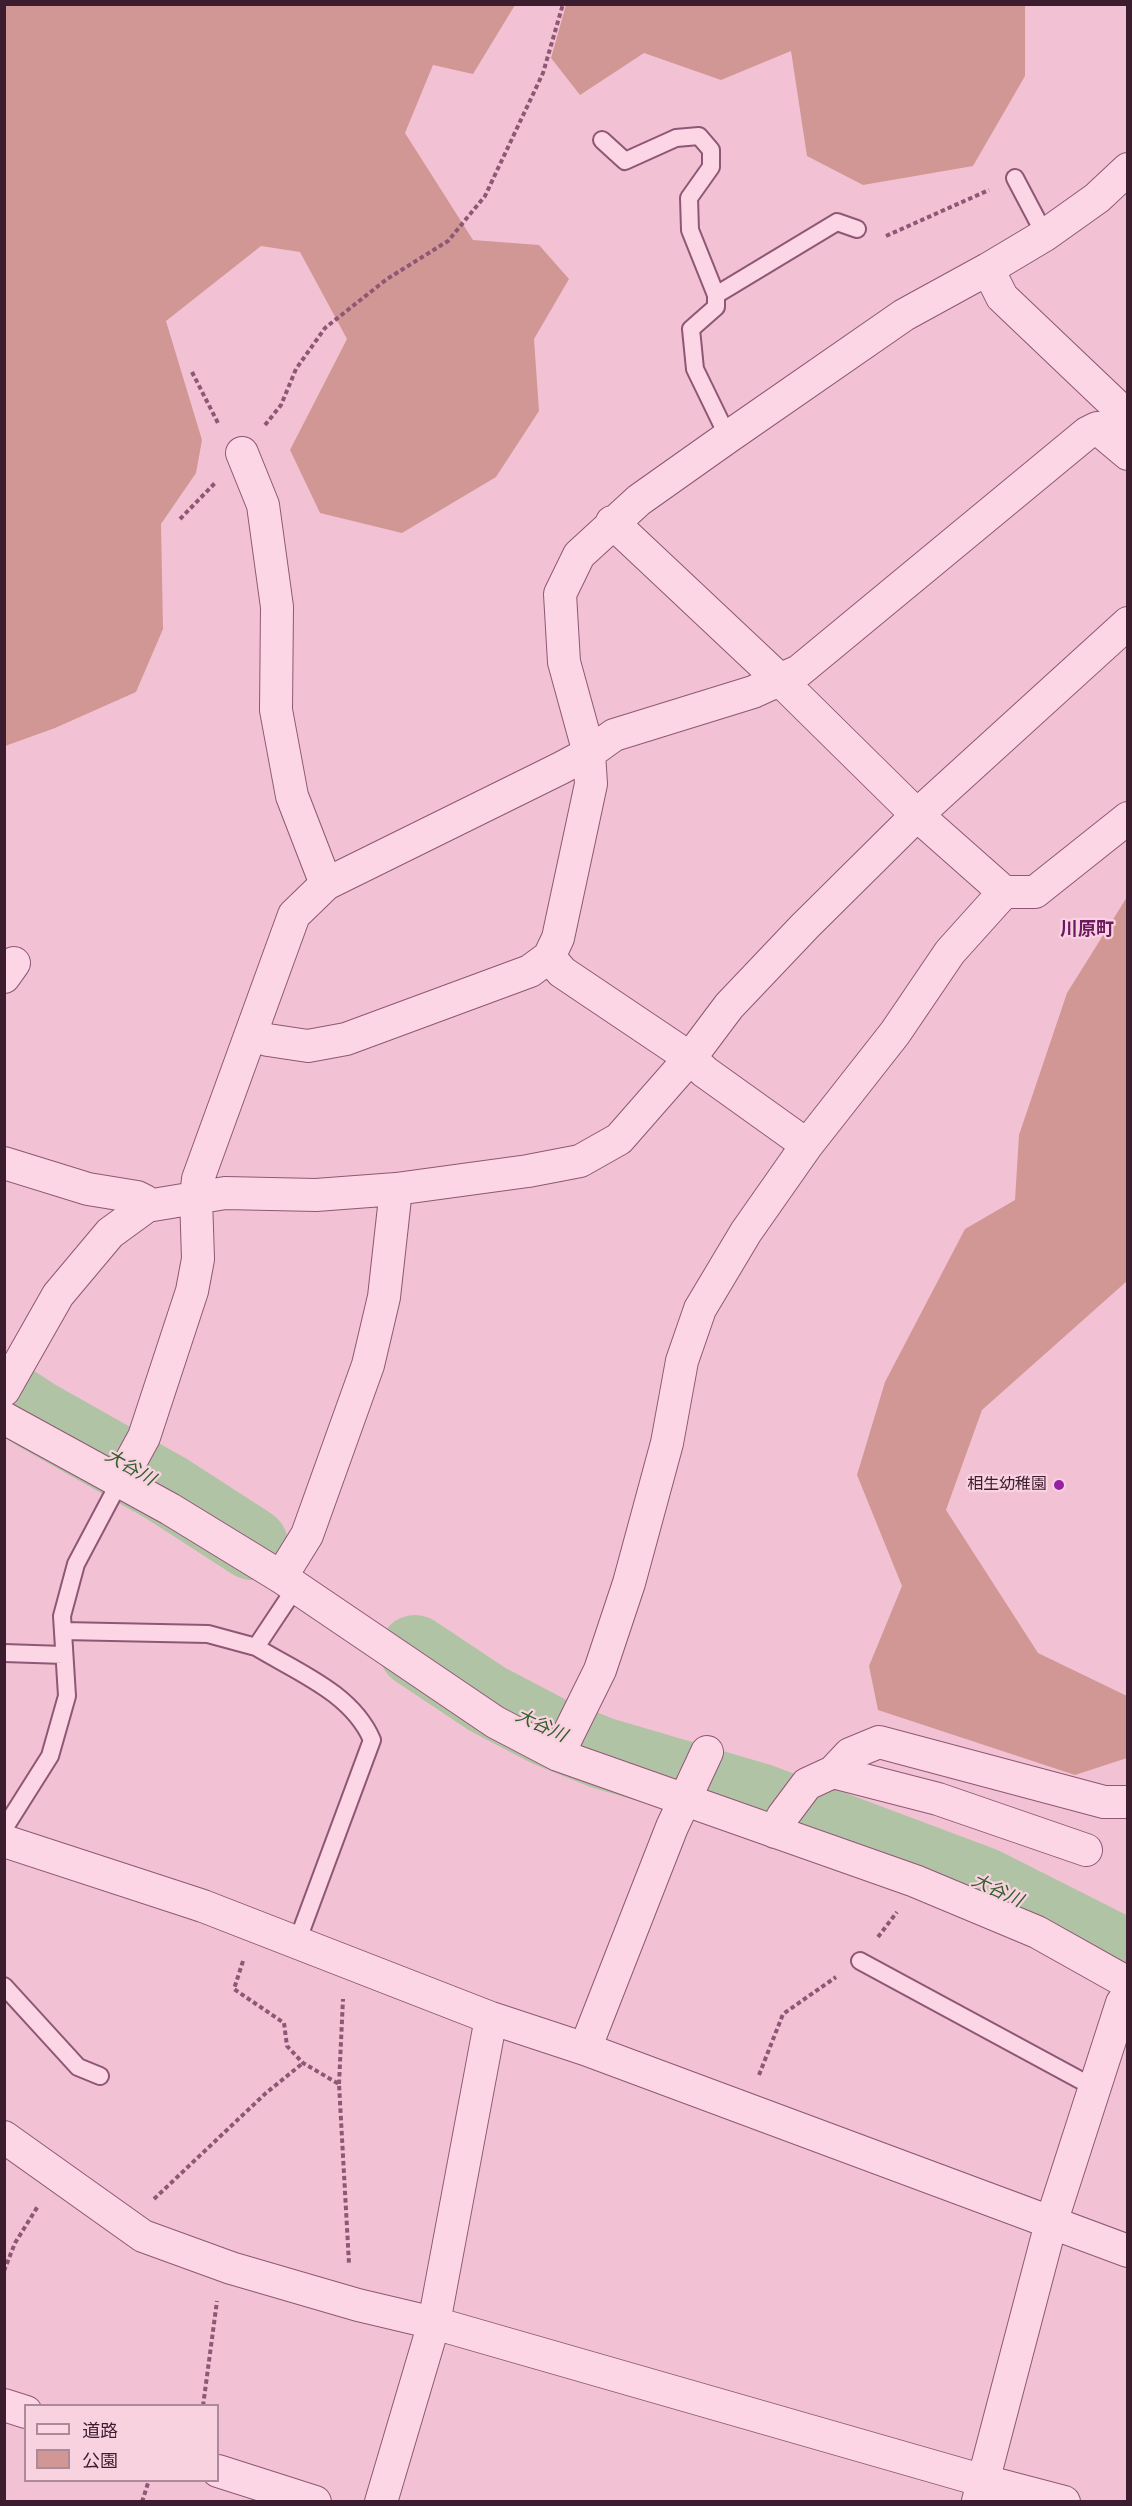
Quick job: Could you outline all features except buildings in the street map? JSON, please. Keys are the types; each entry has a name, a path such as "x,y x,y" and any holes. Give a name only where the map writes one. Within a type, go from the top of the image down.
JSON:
{"street":[{"path":"252,1034 268,1040 308,1046 346,1039 530,971 549,957 558,938 591,784 589,753 564,662 560,594 579,555 612,522 639,500 728,437 904,315 1045,235 1097,198 1128,169"},
{"path":"988,269 1002,297 1128,417"},
{"path":"122,1477 144,1437 192,1291 198,1259 196,1197 198,1179 294,915 326,884 589,753 614,735 753,692 799,671 1087,433 1097,428 1128,454"},
{"path":"242,453 263,505 265,516 277,606 276,710 292,796 326,884"},
{"path":"612,522 780,680 917,815 1004,892 1035,892 1128,818"},
{"path":"12,1376 58,1295 110,1233 147,1206 225,1193 316,1195 396,1189 580,1161 619,1139 690,1058 729,1006 805,926 917,815 1128,623"},
{"path":"561,1751 600,1670 629,1583 667,1443 682,1361 700,1309 746,1232 807,1145 895,1033 950,952 1004,892"},
{"path":"549,957 562,972 690,1058 705,1072 807,1145"},
{"path":"4,1163 88,1189 137,1197 145,1201 147,1206"},
{"path":"287,1578 307,1535 368,1365 384,1297 396,1189"},
{"path":"4,1418 122,1477 287,1578 495,1722 684,1801 779,1824 1037,1932 1128,1983"},
{"path":"779,1824 820,1778 850,1754 879,1742 1104,1802 1128,1802"},
{"path":"585,2049 672,1827 707,1752"},
{"path":"820,1778 938,1799 1086,1850"},
{"path":"4,1841 203,1906 491,2018 585,2049 1128,2251"},
{"path":"981,2491 1051,2223 1093,2087 1122,2004 1128,1995"},
{"path":"381,2502 434,2323 491,2018"},
{"path":"4,2137 143,2236 231,2268 351,2303 434,2323 981,2491 1064,2502"},
{"path":"4,2405 24,2411"},
{"path":"219,2471 315,2502"}],"lane":[{"path":"602,140 626,161 676,138 699,136 711,150 711,167 689,198 690,230 716,295 716,307 691,329 695,369 728,437"},
{"path":"1015,178 1045,235"},
{"path":"716,295 837,222 857,229"},
{"path":"4,1829 50,1756 67,1696 62,1616 76,1564 122,1477"},
{"path":"256,1647 287,1578"},
{"path":"63,1631 208,1634 256,1647 342,1699 365,1724 372,1740 297,1942"},
{"path":"4,1653 64,1655"},
{"path":"860,1961 1093,2087"},
{"path":"4,1986 78,2067 100,2076"}],"path":[{"path":"180,519 242,453 281,405 296,369 325,328 387,279 448,241 485,196 543,73 563,4"},
{"path":"857,229 880,238 1015,178"},
{"path":"192,372 224,435 242,453"},
{"path":"745,2109 783,2014 860,1961 891,1922 915,1881"},
{"path":"255,1926 234,1989 284,2023 287,2046 303,2063 339,2084"},
{"path":"351,2303 339,2084 341,2005 353,1964"},
{"path":"127,2225 266,2093 303,2063"},
{"path":"4,2271 15,2243 57,2175"},
{"path":"203,2404 219,2287 231,2268"},
{"path":"142,2502 149,2482"}],"green space":[{"path":"5,4 515,5 473,74 433,65 405,133 473,240 539,245 569,279 534,339 539,411 496,477 402,533 320,513 290,450 347,339 300,252 261,246 166,321 202,440 196,473 161,524 163,629 136,692 55,728 5,746"},
{"path":"566,5 1025,5 1025,76 973,166 863,185 807,156 791,51 721,80 644,53 580,95 551,58"},
{"path":"1127,897 1127,1281 982,1410 946,1510 1038,1653 1127,1696 1127,1758 1075,1775 878,1710 869,1666 902,1586 857,1475 885,1382 965,1229 1015,1200 1019,1135 1067,993"}],"waterway":[{"name":"大谷川","path":"4,1394 36,1415 167,1489 252,1544"},
{"name":"大谷川","path":"415,1651 487,1699 548,1731 602,1753 759,1799 983,1883 1128,1956"}],"place":[{"name":"相生幼稚園","path":"1059,1485"}],"district":[{"name":"川原町","path":"1087,930"}]}
